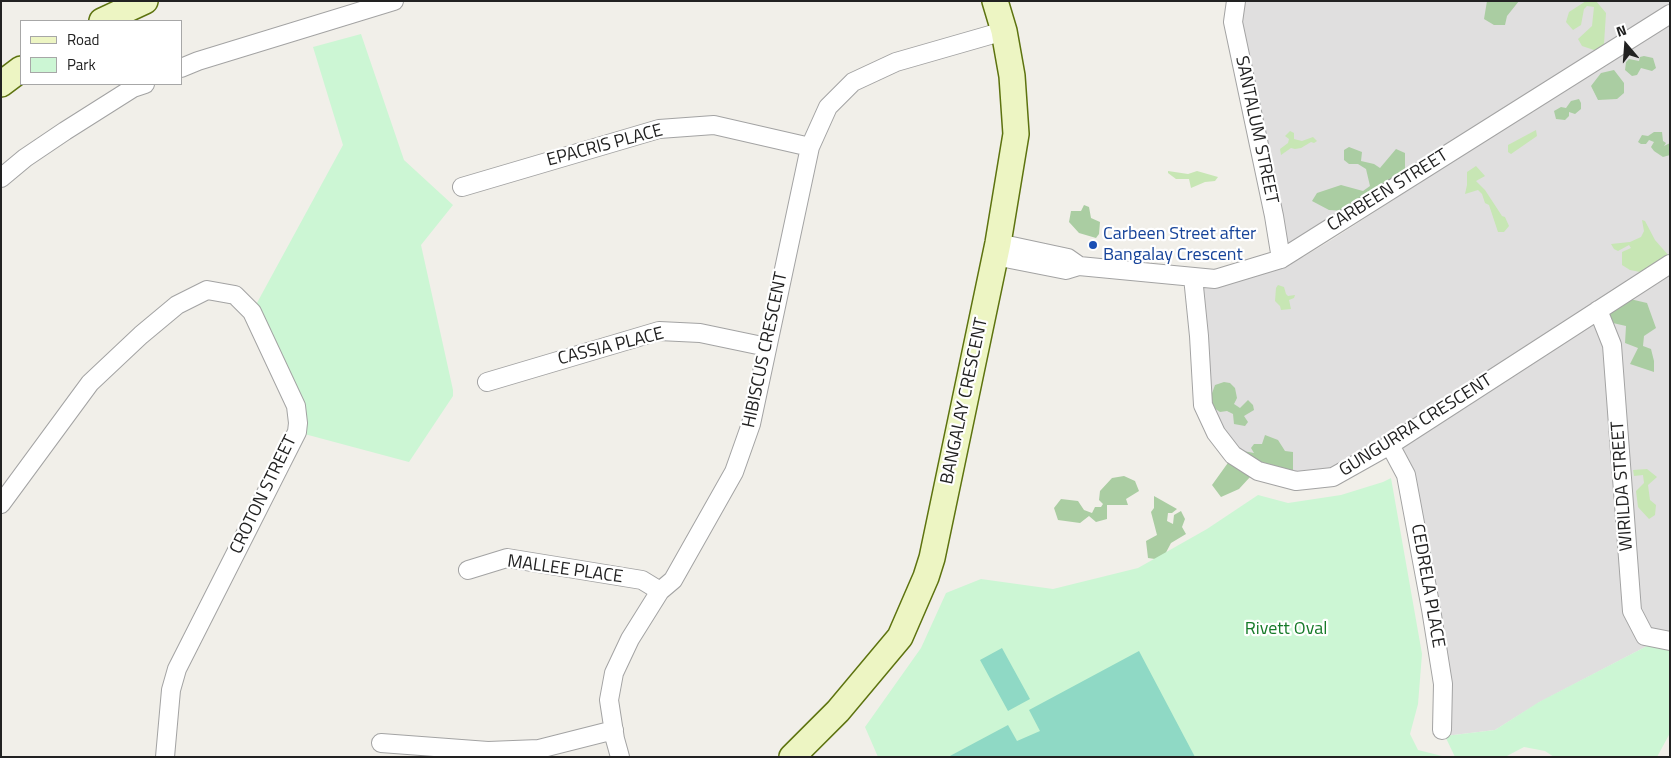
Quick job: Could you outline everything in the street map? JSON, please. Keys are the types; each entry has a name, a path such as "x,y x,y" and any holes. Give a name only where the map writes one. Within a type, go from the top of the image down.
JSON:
{"street":[{"path":"104,20 145,1"},
{"path":"182,68 394,1"},
{"name":"BANGALAY CRESCENT","path":"792,757 838,711 900,637 926,577 932,558 997,250 1016,134 1012,76 1004,31 995,1"},
{"name":"SANTALUM STREET","path":"1236,1 1233,22 1274,216 1281,259"},
{"name":"CARBEEN STREET","path":"997,250 1066,270 1079,266 1215,278 1281,259 1670,14"},
{"name":"HIBISCUS CRESCENT","path":"620,757 609,700 614,673 630,639 660,591 673,580 734,472 751,424 810,147 828,106 853,82 896,62 1004,31"},
{"path":"1,84 20,70"},
{"path":"1,178 25,158 65,131 133,88 142,85"},
{"name":"EPACRIS PLACE","path":"462,187 659,129 714,124 810,147"},
{"name":"GUNGURRA CRESCENT","path":"1193,277 1200,336 1204,405 1216,433 1233,455 1258,472 1296,481 1333,477 1390,445 1670,264"},
{"name":"CROTON STREET","path":"1,504 90,383 141,335 177,305 208,290 235,295 252,312 296,406 297,432 177,669 171,690 165,757"},
{"name":"WIRILDA STREET","path":"1598,310 1612,345 1632,611 1645,636 1670,641"},
{"name":"CASSIA PLACE","path":"487,382 659,332 700,333 767,347"},
{"name":"CEDRELA PLACE","path":"1390,445 1406,475 1431,609 1442,675 1442,730"},
{"name":"MALLEE PLACE","path":"468,570 507,558 642,580 660,591"},
{"path":"381,743 540,753 614,730"}],"shaded area":[{"path":"1241,1 1670,1 1670,8 1285,253 1240,14"},
{"path":"1670,20 1670,259 1344,466 1302,475 1267,468 1232,444 1209,403 1202,284 1268,272 1303,257"},
{"path":"1670,272 1670,638 1647,646 1540,702 1495,730 1445,736 1408,466 1403,448 1404,442"}],"green space":[{"path":"1487,1 1519,1 1507,16 1505,25 1494,25 1484,19"},
{"path":"1586,1 1596,1 1606,13 1604,44 1597,51 1582,46 1578,39 1592,26 1594,7 1587,6 1584,9 1581,25 1573,30 1566,22 1569,12"},
{"path":"361,34 404,160 453,205 421,245 453,396 409,462 297,432 252,312 343,145 313,47"},
{"path":"1640,57 1653,58 1656,68 1652,71 1641,68 1637,75 1632,76 1625,70 1626,62 1629,59 1639,61"},
{"path":"1614,70 1624,83 1624,93 1617,99 1598,100 1591,86 1601,73"},
{"path":"1579,99 1581,109 1575,114 1569,112 1569,116 1565,120 1556,119 1554,111 1561,107 1566,108 1571,101"},
{"path":"1536,130 1537,136 1511,154 1508,152 1508,145"},
{"path":"1290,131 1294,133 1294,139 1302,141 1313,137 1317,141 1301,148 1291,148 1281,155 1280,149 1288,143 1289,139 1285,136"},
{"path":"1654,132 1662,132 1663,141 1666,143 1664,146 1670,143 1670,155 1663,157 1654,151 1651,147 1654,142 1649,140 1646,144 1641,144 1638,142 1642,135 1648,136"},
{"path":"1349,147 1362,152 1361,161 1374,164 1380,168 1396,149 1405,153 1405,177 1345,211 1329,210 1312,201 1317,193 1341,185 1363,191 1370,186 1366,169 1358,164 1349,164 1344,160 1344,150"},
{"path":"1476,166 1485,176 1476,181 1485,190 1502,216 1505,217 1509,226 1504,232 1498,232 1489,205 1485,203 1482,194 1478,190 1465,194 1467,172"},
{"path":"1168,171 1188,174 1197,171 1218,177 1215,181 1205,182 1191,188 1189,179 1176,179"},
{"path":"1084,205 1089,207 1091,218 1100,222 1099,234 1096,238 1079,233 1069,222 1071,211 1081,211"},
{"path":"1642,220 1645,221 1655,240 1669,256 1649,272 1630,270 1622,265 1622,252 1631,248 1629,245 1618,251 1611,244 1630,242 1641,237 1644,231"},
{"path":"1278,285 1284,287 1288,296 1295,295 1294,298 1289,300 1291,309 1281,310 1275,301"},
{"path":"1630,299 1647,303 1656,328 1644,336 1643,346 1651,349 1654,372 1630,364 1638,348 1625,343 1626,326 1591,318"},
{"path":"1224,382 1230,383 1235,388 1237,398 1234,404 1240,408 1248,400 1253,405 1254,410 1244,416 1248,422 1245,426 1234,424 1233,414 1227,411 1220,412 1214,408 1211,396 1215,385"},
{"path":"1265,435 1278,440 1285,451 1293,452 1293,477 1272,473 1270,464 1261,465 1239,489 1221,497 1212,485 1230,460 1243,451 1254,453 1251,448 1254,444 1262,444"},
{"path":"1647,469 1657,477 1648,485 1650,500 1656,505 1655,515 1649,519 1638,507 1636,491 1644,483 1643,475 1634,476 1633,470"},
{"path":"1124,476 1135,481 1139,491 1126,499 1128,505 1107,505 1107,519 1096,522 1089,516 1080,523 1058,520 1054,508 1061,499 1078,501 1084,510 1092,513 1095,507 1101,507 1103,504 1099,500 1100,491 1112,478"},
{"name":"Rivett Oval","path":"1391,478 1422,654 1418,704 1410,734 1418,750 1446,757 878,757 865,727 921,648 946,593 981,579 1053,589 1138,568 1207,529 1258,495 1288,503 1341,495"},
{"path":"1154,496 1177,509 1172,513 1168,513 1167,521 1173,524 1174,515 1181,511 1185,519 1182,527 1186,534 1171,543 1162,560 1148,558 1146,541 1157,535 1151,512 1154,508"},
{"path":"1670,640 1670,733 1657,757 1554,757 1545,751 1524,747 1505,757 1455,757 1445,736 1495,730 1539,702 1647,646"},
{"path":"1002,648 1030,699 1008,711 980,660"},
{"path":"1139,651 1195,757 948,757 1008,725 1017,741 1040,731 1029,710"}],"place":[{"name":"Carbeen Street after Bangalay Crescent","path":"1093,245"}]}
